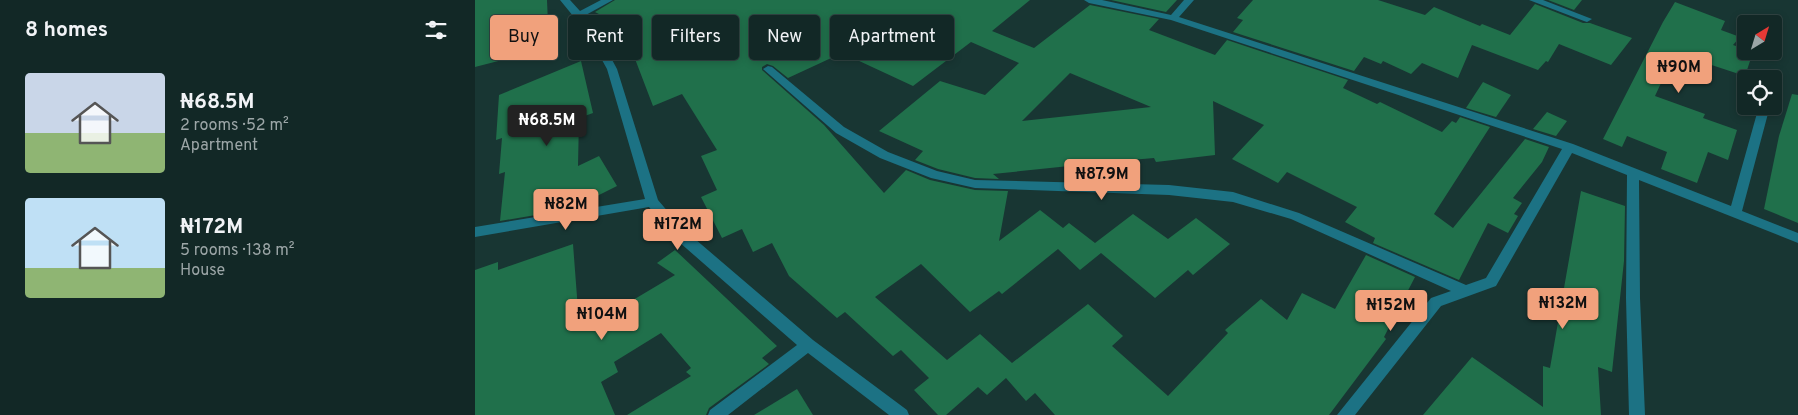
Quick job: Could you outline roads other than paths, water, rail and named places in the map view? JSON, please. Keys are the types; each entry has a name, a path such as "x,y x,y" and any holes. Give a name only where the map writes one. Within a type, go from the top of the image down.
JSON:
{"street":[{"path":"565,0 578,15"},
{"path":"581,15 608,0"},
{"path":"1089,0 1173,18 1569,147 1798,238"},
{"path":"1173,18 1189,0"},
{"path":"1533,0 1587,19"},
{"path":"608,60 652,202 676,230 809,345 901,415"},
{"path":"767,69 840,130 884,156 935,175 975,184 1169,190 1233,197 1295,216 1467,292"},
{"path":"1735,213 1762,115"},
{"path":"1345,415 1436,302 1491,282 1569,147"},
{"path":"1633,172 1633,298 1637,415"},
{"path":"475,232 652,202"},
{"path":"716,415 809,345"}]}
